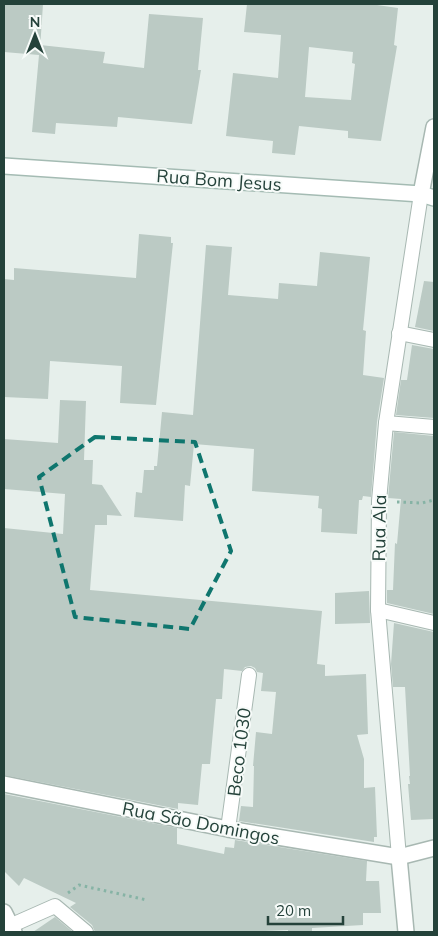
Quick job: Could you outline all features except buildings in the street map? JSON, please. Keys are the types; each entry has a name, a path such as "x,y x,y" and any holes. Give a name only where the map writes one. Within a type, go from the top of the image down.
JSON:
{"street":[{"name":"Rua Ala","path":"428,196 434,127"},
{"name":"Rua Bom Jesus","path":"4,166 428,196"},
{"name":"Rua São Domingos","path":"4,784 228,829 399,857"},
{"path":"399,857 434,848"},
{"name":"Rua Ala","path":"399,857 406,932"}],"lane":[{"name":"Rua Ala","path":"399,857 378,610 379,501 386,423 400,333 428,196"},
{"path":"400,333 434,340"},
{"path":"386,423 434,426"},
{"path":"378,610 434,623"},
{"name":"Beco 1030","path":"228,829 249,674"},
{"path":"8,925 55,906 86,932"}],"path":[{"path":"379,501 422,503 434,500"},
{"path":"55,906 71,890 80,885 147,900"}],"highlighted area":[{"path":"95,437 195,442 231,551 190,629 75,617 39,477"}]}
